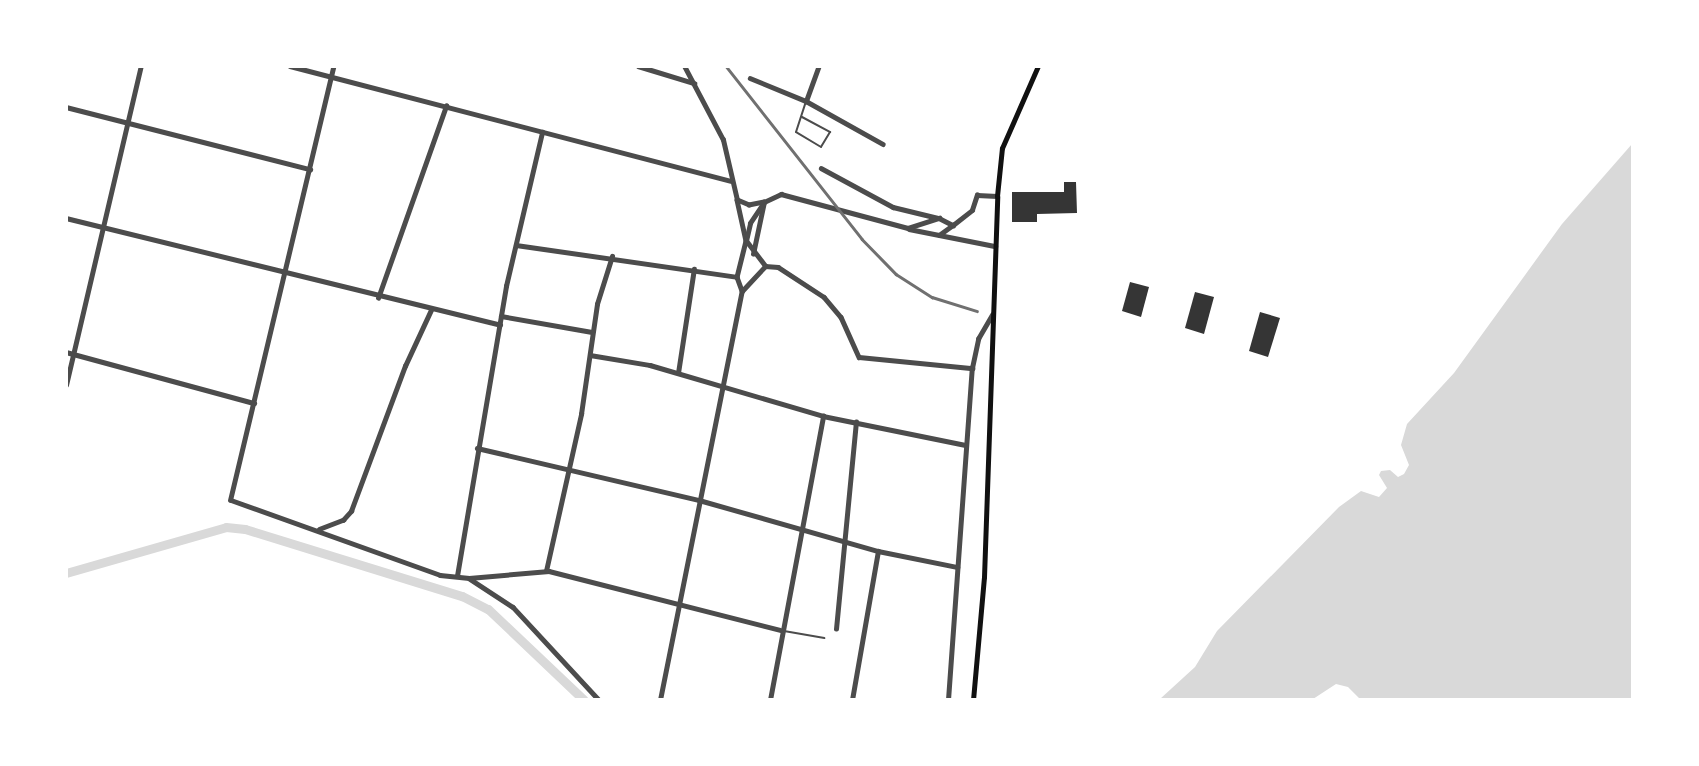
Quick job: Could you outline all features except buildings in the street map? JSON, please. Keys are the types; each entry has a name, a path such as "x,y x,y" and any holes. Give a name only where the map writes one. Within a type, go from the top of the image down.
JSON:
{"main road":[{"path":"973,699 984,577 997,196 1002,148 1038,66"}],"street":[{"path":"66,385 141,66"},
{"path":"290,66 730,181"},
{"path":"334,66 231,500 414,566 469,578 546,571 780,630"},
{"path":"639,66 694,83"},
{"path":"684,66 723,140 733,174 730,181 746,241 753,255 765,266 778,267 824,297 841,317 859,357 972,368"},
{"path":"806,102 818,66"},
{"path":"750,78 806,102 883,144"},
{"path":"378,298 446,106"},
{"path":"66,107 127,120 310,169"},
{"path":"457,576 501,316 542,132"},
{"path":"821,168 893,206 939,218 953,225"},
{"path":"737,200 749,205 781,194 796,196 835,211 939,236 995,246"},
{"path":"939,236 972,210 977,195 997,196"},
{"path":"742,291 737,277 750,223 764,202"},
{"path":"753,255 764,202"},
{"path":"66,218 378,298 500,325"},
{"path":"908,228 939,218"},
{"path":"516,244 612,256 737,277"},
{"path":"546,571 593,332 612,256"},
{"path":"660,699 742,291 765,266"},
{"path":"678,373 694,270"},
{"path":"318,530 343,520 351,511 405,366 431,310"},
{"path":"948,699 957,567 965,515 965,445 972,368 978,339 993,315"},
{"path":"501,316 593,332"},
{"path":"66,352 254,403"},
{"path":"590,355 678,373 823,415 965,445"},
{"path":"770,699 780,630 823,415"},
{"path":"836,629 856,422"},
{"path":"477,448 568,467 699,500 878,551 957,567"},
{"path":"852,699 878,551"},
{"path":"469,578 513,607 598,699"}],"lane":[{"path":"802,117 830,132 821,147 796,132 806,102"},
{"path":"780,630 824,638"}],"shaded area":[{"path":"1632,144 1632,699 1360,699 1348,687 1336,684 1313,699 1160,699 1195,667 1217,631 1339,507 1361,491 1379,497 1387,488 1379,475 1381,471 1390,470 1398,477 1404,474 1409,465 1401,445 1407,424 1454,373 1562,224"}],"waterway":[{"path":"66,573 226,527 245,529 462,596 488,609 584,700"}],"railway":[{"path":"726,66 862,239 896,274 932,297 977,311"}]}
